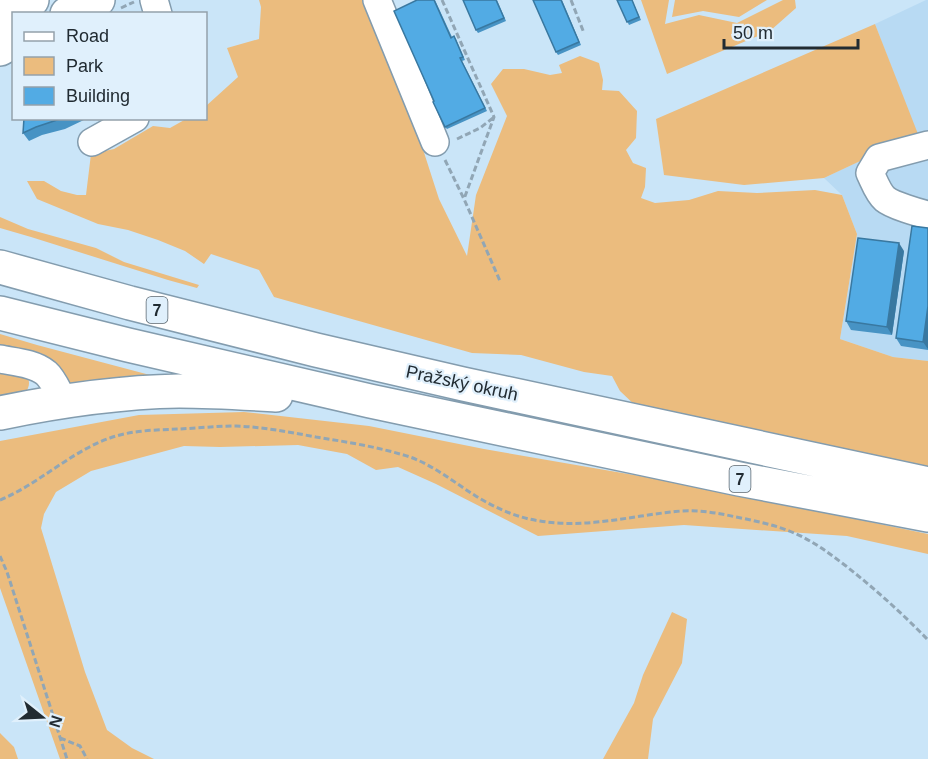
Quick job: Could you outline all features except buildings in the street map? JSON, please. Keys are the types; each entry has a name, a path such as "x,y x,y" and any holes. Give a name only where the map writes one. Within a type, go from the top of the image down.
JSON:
{"main road":[{"path":"0,14 32,0"},
{"path":"71,12 98,0"},
{"name":"Pražský okruh","path":"0,267 316,350 928,484"},
{"name":"Pražský okruh","path":"0,313 370,401 739,479 928,515"},
{"name":"7","path":"0,413 64,402 176,391 370,401"}],"lane":[{"path":"377,0 435,142"},
{"path":"92,142 131,120"},
{"path":"928,145 879,158 870,173 885,200 928,215"},
{"path":"0,359 31,365 46,373 64,402"}],"path":[{"path":"442,0 494,117 465,199"},
{"path":"571,0 584,33"},
{"path":"435,142 443,144 453,141 480,128 494,117"},
{"path":"435,142 465,199 500,281"},
{"path":"0,500 35,483 72,458 110,438 135,432 231,426 277,430 409,457 425,463 496,507 520,517 543,522 589,524 665,513 700,511 771,525 796,534 830,554 900,610 928,640"},
{"path":"0,556 67,759"},
{"path":"60,738 80,746 87,759"}],"shaded area":[{"path":"928,0 928,361 893,357 840,339 857,234 842,195 824,178 917,134 875,24"}],"green space":[{"path":"259,0 362,0 408,103 439,199 467,256 476,195 507,116 491,84 503,69 524,69 550,75 562,73 559,65 580,56 599,63 603,80 602,90 619,91 637,111 636,138 626,150 633,163 646,168 645,187 641,198 655,203 689,200 718,191 757,193 815,190 842,195 857,234 840,339 893,357 928,361 928,470 639,409 620,391 612,376 584,372 521,355 472,353 274,297 259,270 211,254 204,264 185,251 158,240 128,230 98,224 37,199 27,181 44,181 61,191 86,195 91,154 114,149 153,126 170,128 184,120 207,120 207,105 238,77 227,48 259,39 261,7"},
{"path":"641,0 669,0 665,24 699,15 737,23 783,0 795,0 796,8 770,31 667,74"},
{"path":"675,0 767,0 739,17 703,11 672,17"},
{"path":"875,24 918,134 824,178 744,185 664,175 656,119"},
{"path":"0,217 28,229 96,248 124,262 199,285 197,288 168,280 0,228"},
{"path":"0,334 180,383 80,385 69,383 0,354"},
{"path":"0,365 26,373 29,383 26,392 0,400"},
{"path":"244,412 369,426 484,449 692,485 928,534 928,554 847,536 684,525 538,536 398,467 376,470 347,454 298,445 184,446 91,471 56,492 44,514 41,528 85,672 107,730 132,748 154,759 60,759 0,588 0,441 139,415"},
{"path":"672,612 687,619 682,663 653,719 648,759 603,759 634,703 643,675"},
{"path":"0,733 14,747 18,759 0,759"}]}
